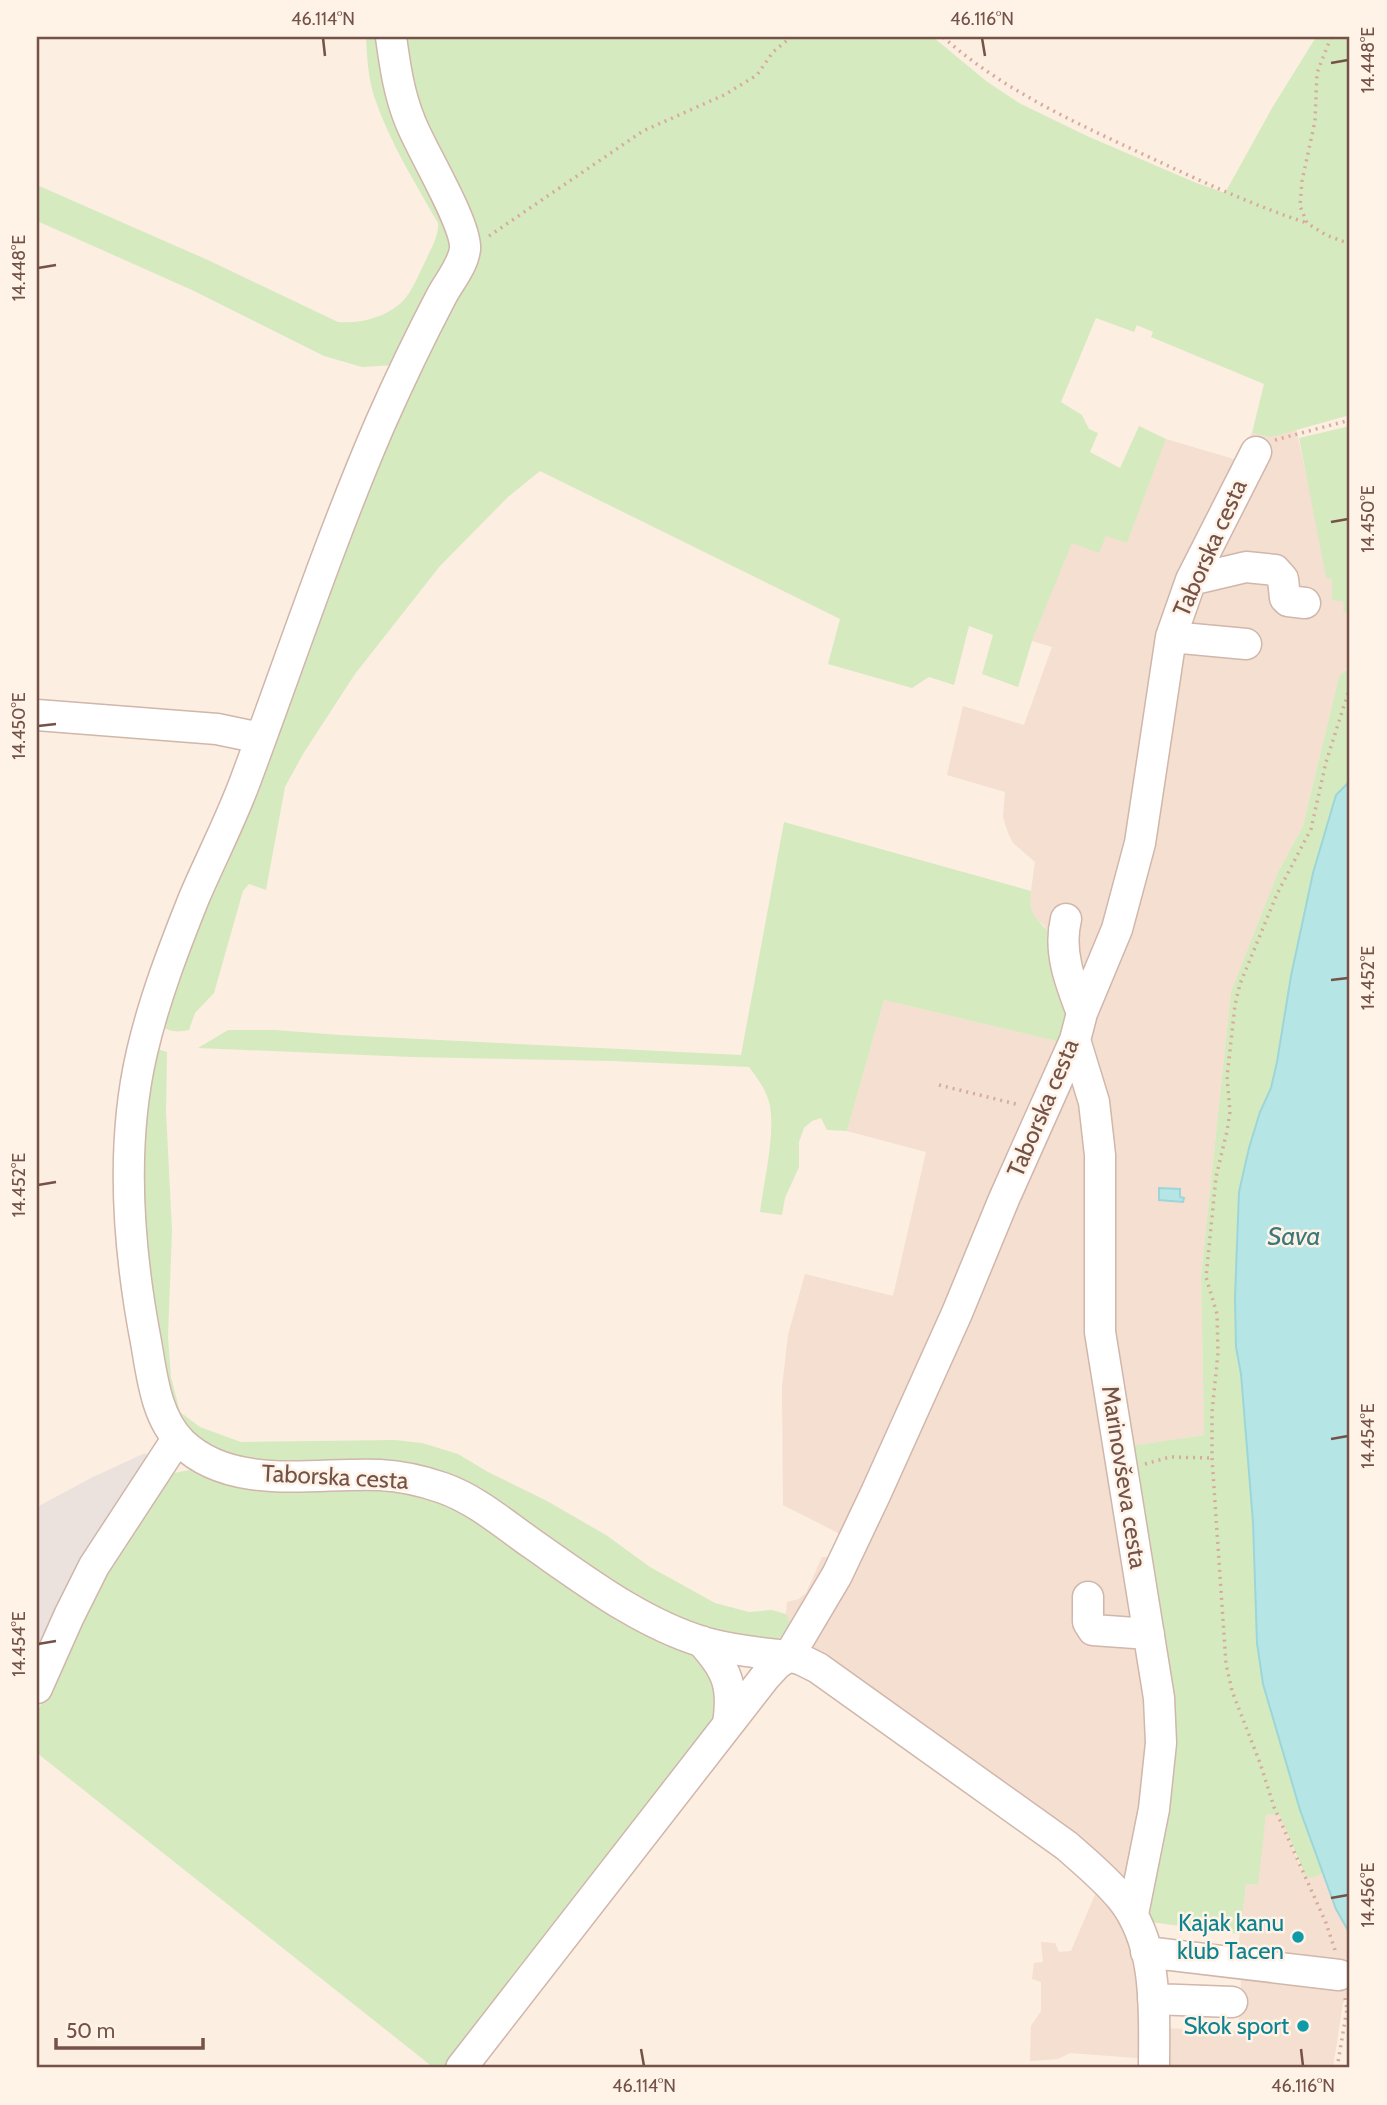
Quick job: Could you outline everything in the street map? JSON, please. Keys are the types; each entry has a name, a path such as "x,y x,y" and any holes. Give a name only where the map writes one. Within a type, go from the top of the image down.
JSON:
{"street":[{"path":"37,1688 94,1566 177,1439 166,1421 154,1387 138,1301 128,1162 141,1053 161,987 193,901 245,782 363,464 415,349 464,257 464,235 411,123 397,82 390,37"},
{"name":"Taborska cesta","path":"177,1439 207,1460 247,1472 278,1477 382,1475 415,1480 446,1489 481,1507 603,1592 643,1616 701,1641 740,1650 789,1656 837,1575 957,1313 1116,929 1140,844 1171,637 1191,580 1256,452"},
{"path":"1191,580 1246,567 1275,570 1283,579 1285,598 1288,601 1305,603"},
{"path":"1171,637 1246,644"},
{"path":"37,715 217,729 260,738"},
{"name":"Marinovševa cesta","path":"1066,919 1062,942 1094,1102 1100,1155 1100,1332 1159,1698 1161,1743 1154,1809 1133,1914"},
{"path":"1088,1597 1088,1622 1093,1630 1149,1634"},
{"name":"Taborska cesta","path":"701,1641 718,1659 727,1678 732,1699 728,1724"},
{"path":"461,2068 765,1677 789,1656 818,1668 1067,1846 1105,1880 1133,1914 1146,1952 1153,1999 1154,2068"},
{"path":"1146,1952 1339,1975"},
{"path":"1153,1999 1232,2002"}],"path":[{"path":"465,248 478,244 643,131 724,95 757,75 773,52 791,37"},
{"path":"943,37 971,62 1026,98 1251,204 1307,223 1326,235 1350,244"},
{"path":"1307,223 1300,206 1302,181 1315,121 1317,73 1331,37"},
{"path":"1256,452 1261,446 1273,441 1350,420"},
{"path":"1336,2068 1349,2010 1339,1975 1339,1963 1326,1923 1273,1807 1260,1763 1232,1691 1226,1664 1212,1458 1217,1314 1206,1277 1216,1177 1230,1112 1227,1077 1240,984 1277,894 1311,830 1326,762 1350,687"},
{"path":"940,1085 1043,1110"},
{"path":"1122,1464 1145,1464 1178,1456 1212,1458"}],"shaded area":[{"path":"1296,429 1332,579 1332,600 1345,602 1343,611 1350,614 1350,659 1346,670 1339,676 1303,826 1278,872 1231,993 1201,1275 1204,1435 1125,1447 1161,1658 1137,1975 1146,2063 1137,2058 1070,2053 1058,2059 1030,2061 1031,2026 1041,2011 1041,1982 1032,1979 1034,1963 1043,1962 1041,1942 1055,1943 1059,1952 1071,1951 1097,1890 1091,1879 785,1637 791,1623 786,1614 787,1602 799,1599 806,1593 822,1557 837,1557 848,1538 783,1505 782,1387 788,1335 805,1274 893,1296 926,1152 847,1131 884,1000 1064,1043 1045,926 1032,916 1029,905 1035,862 1013,843 1008,833 1003,817 1005,792 947,775 963,706 1024,725 1052,647 1032,641 1072,542 1106,535 1127,543 1166,439 1237,460 1252,433 1267,437"},
{"path":"145,1453 154,1463 37,1675 37,1507"},
{"path":"1279,1813 1300,1867 1312,1878 1323,1873 1336,1909 1350,1934 1350,1989 1343,2003 1333,2068 1163,2068 1162,2028 1238,2031 1241,1985 1238,1948 1246,1884 1257,1885 1266,1815"}],"green space":[{"path":"366,37 381,37 456,254 395,365 362,367 324,356 192,290 37,221 37,185 210,261 338,322 363,321 387,313 405,299 412,288 434,242 438,223 380,113 370,82"},
{"path":"396,37 933,37 986,81 1019,103 1087,136 1225,193 1272,108 1316,37 1350,37 1350,415 1275,436 1252,433 1264,384 1151,337 1153,332 1137,325 1134,332 1096,318 1061,402 1082,415 1089,429 1098,433 1090,452 1120,468 1139,426 1166,439 1127,543 1106,536 1099,553 1072,543 1032,641 1018,687 982,674 993,635 969,626 954,685 929,677 912,688 828,664 840,619 540,471 508,497 440,566 355,674 285,787 266,890 249,884 243,891 214,993 195,1013 189,1030 166,1029 158,1025 370,468 472,254 416,115"},
{"path":"1350,426 1350,614 1343,612 1344,602 1332,600 1332,579 1326,577 1299,438"},
{"path":"1350,670 1350,776 1347,784 1336,795 1323,838 1271,1088 1260,1112 1239,1192 1236,1245 1236,1347 1241,1374 1253,1522 1257,1643 1263,1684 1300,1810 1323,1873 1312,1878 1305,1875 1279,1814 1266,1815 1258,1885 1246,1884 1240,1934 1143,1921 1173,1774 1170,1771 1124,1447 1204,1435 1201,1275 1231,992 1278,872 1303,826 1339,676"},
{"path":"784,822 1031,891 1031,909 1056,948 1069,988 1073,1011 1064,1043 884,1000 847,1131 827,1130 821,1118 804,1128 799,1142 799,1167 785,1198 782,1215 760,1212 770,1145 771,1118 767,1095 749,1067 198,1048 228,1030 275,1030 741,1055"},
{"path":"150,1047 167,1052 166,1112 172,1230 168,1337 171,1377 180,1412 200,1427 241,1442 395,1440 422,1443 458,1454 606,1535 650,1567 715,1603 749,1612 772,1610 786,1614 791,1623 791,1631 785,1637 764,1640 729,1637 650,1608 477,1494 303,1470 203,1449 165,1404 140,1198"},
{"path":"194,1469 419,1488 693,1646 717,1671 718,1722 450,2068 434,2068 37,1753 37,1713 48,1689 56,1653 155,1489 174,1473"}],"water":[{"name":"Sava","path":"1350,776 1350,1934 1336,1909 1300,1810 1263,1684 1257,1643 1253,1522 1241,1374 1236,1347 1235,1297 1239,1192 1260,1112 1271,1088 1313,873 1336,795 1347,784"},
{"path":"1159,1188 1180,1189 1183,1202 1159,1200"}],"place":[{"name":"Kajak kanu klub Tacen","path":"1298,1937"},
{"name":"Skok sport","path":"1303,2026"}]}
